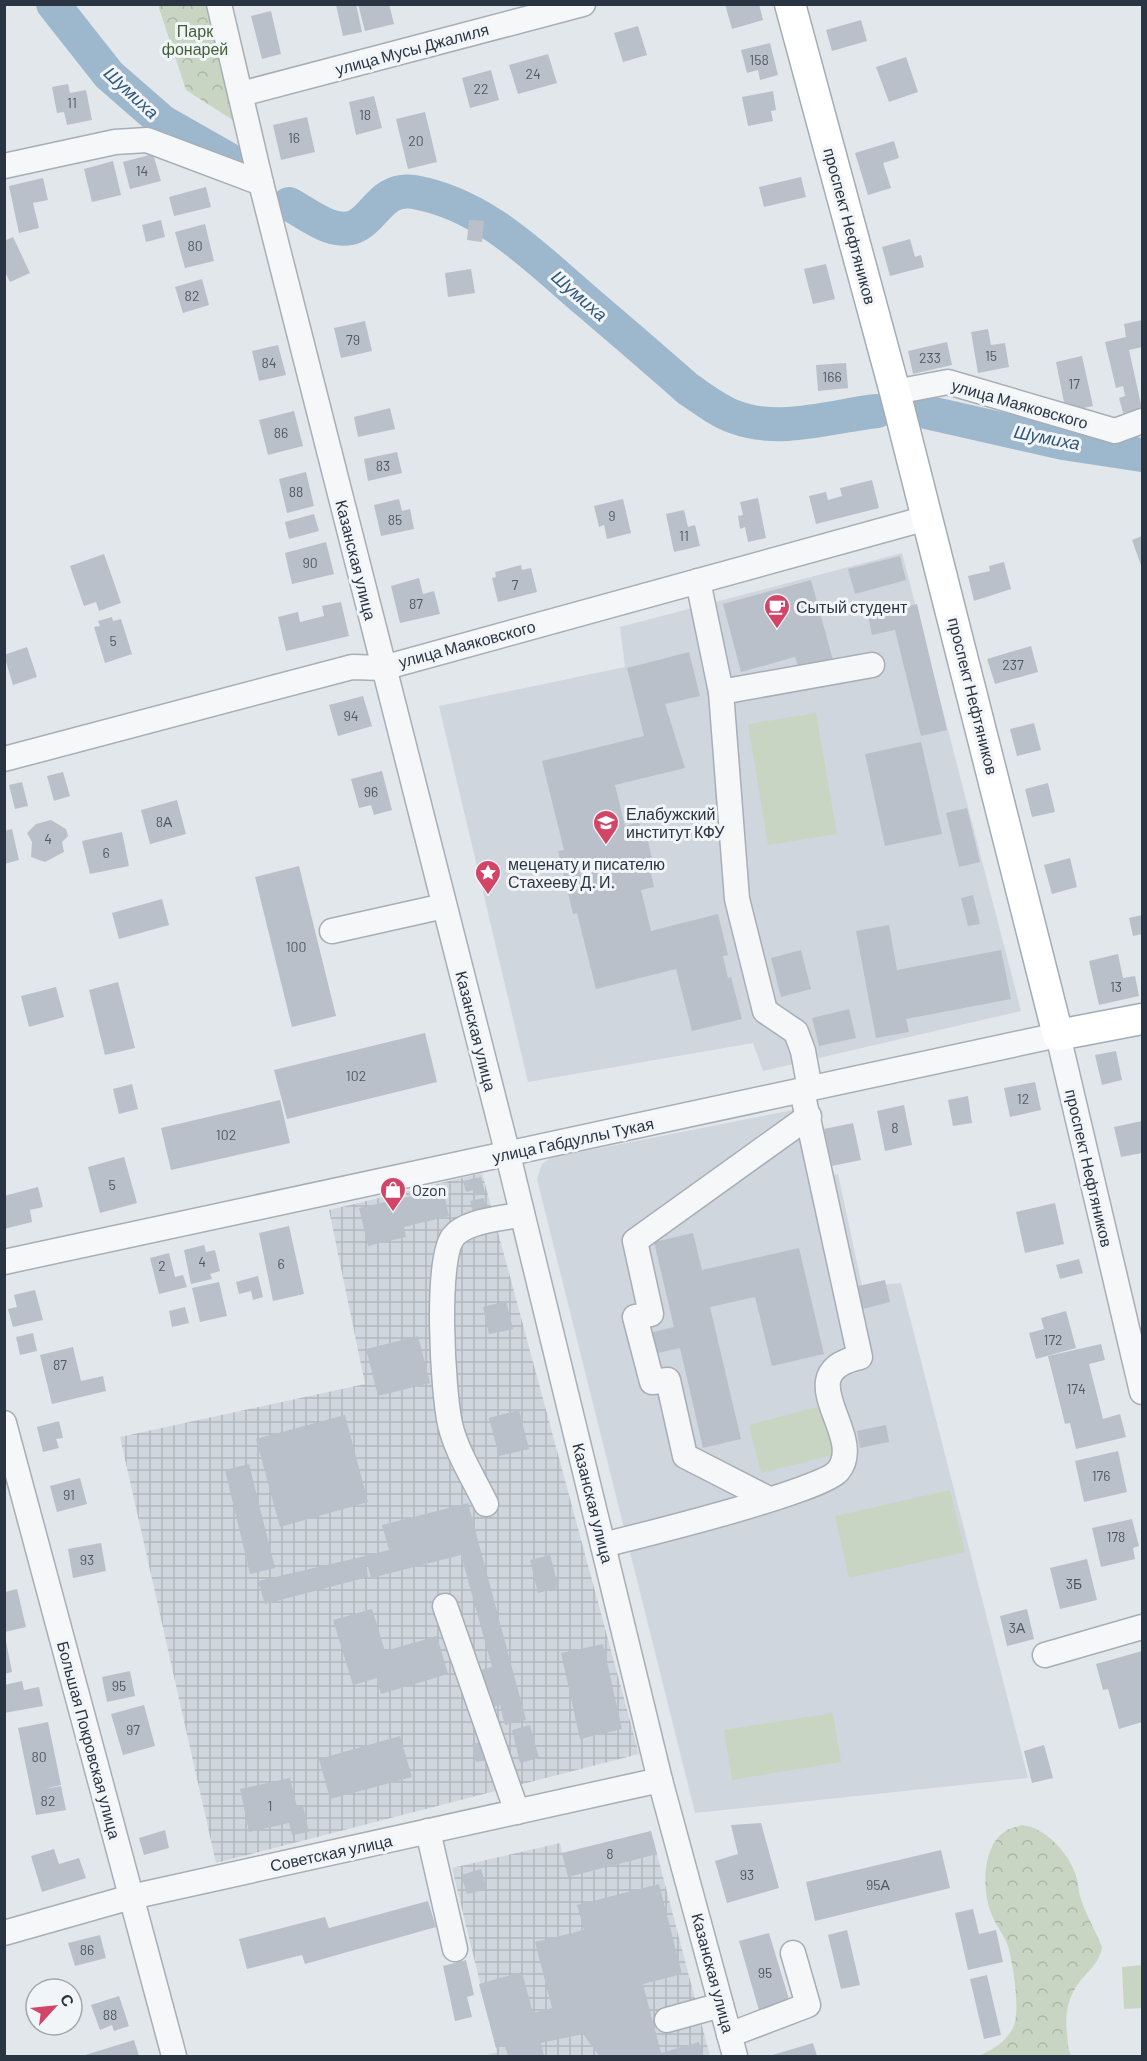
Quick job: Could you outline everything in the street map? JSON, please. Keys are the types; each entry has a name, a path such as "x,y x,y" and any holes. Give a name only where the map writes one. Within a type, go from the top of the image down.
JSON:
{"main road":[{"name":"проспект Нефтяников","path":"790,4 895,392 1058,1035"},
{"name":"улица Габдуллы Тукая","path":"1058,1035 1143,1019"}],"street":[{"name":"Казанская улица","path":"219,4 242,94 261,183 508,1155 660,1780 732,2046"},
{"name":"улица Мусы Джалиля","path":"242,94 583,4"},
{"path":"4,166 115,142 147,140 261,183"},
{"name":"улица Маяковского","path":"895,392 948,382 1115,431 1143,421"},
{"name":"улица Маяковского","path":"4,759 352,667 383,668 927,518"},
{"path":"603,1545 769,1499 826,1480 840,1468 844,1450 829,1392 828,1378 832,1370 842,1362 860,1357 809,1116 803,1051 796,1032 765,1011 737,899 721,692 698,581"},
{"path":"721,692 872,665"},
{"path":"332,931 444,906"},
{"name":"улица Габдуллы Тукая","path":"4,1262 1058,1035"},
{"name":"проспект Нефтяников","path":"1058,1035 1143,1392"},
{"path":"769,1499 685,1456 668,1380 652,1382 635,1317 651,1314 635,1241 809,1116"},
{"path":"486,1504 451,1426 444,1384 444,1280 448,1249 454,1236 468,1227 522,1214"},
{"name":"Большая Покровская улица","path":"4,1423 174,2056"},
{"path":"445,1606 517,1812"},
{"path":"1045,1655 1143,1627"},
{"name":"Советская улица","path":"4,1933 131,1897 660,1780"},
{"path":"428,1831 454,1949"},
{"path":"732,2046 808,2005 793,1953"},
{"path":"667,2020 721,2005"}],"shaded area":[{"path":"902,553 1021,1011 763,1071 753,1043 528,1082 439,706 625,667 620,627"},
{"path":"818,1105 827,1176 838,1174 862,1286 901,1283 1028,1778 695,1813 537,1179 542,1164 550,1158"},
{"path":"482,1173 639,1754 216,1863 120,1437 365,1384 329,1210"},
{"path":"651,1831 710,2056 483,2056 497,2052 452,1868 560,1843 562,1853"}],"green space":[{"name":"Парк фонарей","path":"158,5 210,5 245,128 186,90"},
{"path":"816,713 837,834 768,845 748,724"},
{"path":"824,1405 837,1454 761,1473 749,1425"},
{"path":"950,1490 965,1552 849,1578 835,1516"},
{"path":"833,1713 841,1762 732,1780 724,1730"},
{"path":"1022,1825 1039,1830 1067,1857 1076,1876 1085,1909 1102,1947 1095,1964 1073,1992 1069,2004 1066,2027 1068,2048 1072,2056 978,2056 1002,2042 1013,2028 1015,2020 1015,1988 1010,1954 991,1913 985,1881 991,1848 1006,1831"},
{"path":"1142,1965 1142,2008 1124,2009 1122,1967"}],"building":[{"path":"356,4 362,32 343,36 336,5"},
{"path":"358,4 389,4 394,24 365,31"},
{"path":"725,4 759,4 763,20 732,29"},
{"path":"271,11 281,54 262,59 251,16"},
{"path":"861,20 867,41 832,51 826,30"},
{"path":"638,26 647,55 623,62 614,33"},
{"path":"770,43 778,75 760,80 758,70 747,73 741,50"},
{"path":"548,54 557,83 518,94 509,65"},
{"path":"906,57 918,92 889,102 876,67"},
{"path":"491,70 499,100 470,108 462,78"},
{"path":"68,84 70,93 86,90 92,120 67,125 64,112 57,113 52,87"},
{"path":"773,91 776,110 771,111 773,121 748,126 742,97"},
{"path":"374,96 382,128 356,135 349,102"},
{"path":"425,112 437,162 408,169 396,119"},
{"path":"307,117 315,152 281,160 273,125"},
{"path":"894,141 899,158 883,163 891,188 868,195 855,153"},
{"path":"153,154 161,181 130,189 123,162"},
{"path":"113,161 121,195 92,202 84,169"},
{"path":"801,177 806,197 764,207 759,187"},
{"path":"43,178 48,200 33,203 39,228 19,233 9,186"},
{"path":"206,187 211,207 174,216 169,197"},
{"path":"161,220 165,237 146,242 142,225"},
{"path":"469,220 484,221 482,242 467,240"},
{"path":"205,224 214,261 185,268 175,232"},
{"path":"13,237 30,273 10,282 4,270 4,241"},
{"path":"910,239 915,257 921,255 924,267 890,276 882,247"},
{"path":"826,264 835,299 813,304 804,269"},
{"path":"471,269 475,293 448,297 445,273"},
{"path":"202,279 209,305 183,313 175,287"},
{"path":"1142,320 1142,347 1129,350 1142,409 1123,413 1119,398 1125,396 1123,386 1116,388 1105,342 1126,337 1124,324"},
{"path":"365,321 372,351 341,358 334,328"},
{"path":"988,329 991,345 1005,343 1009,367 978,373 971,332"},
{"path":"947,342 952,365 913,374 908,351"},
{"path":"278,345 286,375 259,381 252,351"},
{"path":"1082,356 1093,406 1066,412 1056,362"},
{"path":"846,363 848,388 818,391 816,365"},
{"path":"390,408 395,429 358,437 354,417"},
{"path":"294,411 303,446 268,455 259,420"},
{"path":"397,452 402,473 368,481 364,459"},
{"path":"306,472 314,506 287,513 279,479"},
{"path":"872,480 879,508 816,524 809,496 826,492 828,500 842,496 840,488"},
{"path":"758,498 766,538 748,542 745,527 740,529 738,516 743,515 740,502"},
{"path":"399,499 402,511 410,509 414,529 381,536 374,505"},
{"path":"623,499 631,533 607,539 604,525 599,527 594,506"},
{"path":"684,510 688,527 695,525 700,546 674,552 666,514"},
{"path":"314,514 319,531 289,539 285,522"},
{"path":"1142,536 1142,568 1132,540"},
{"path":"326,542 334,574 292,584 285,553"},
{"path":"104,554 121,603 99,611 96,602 84,606 70,566"},
{"path":"900,556 906,580 855,594 848,569"},
{"path":"1004,562 1011,589 974,601 968,576 990,571 989,566"},
{"path":"521,565 522,570 531,568 537,592 498,602 492,578 496,577 495,572"},
{"path":"419,578 423,594 434,591 440,614 400,623 391,586"},
{"name":"Сытый студент","path":"811,580 833,660 799,669 795,657 741,672 723,604"},
{"path":"341,602 349,636 286,651 278,617 298,612 300,622 324,616 322,606"},
{"path":"917,604 947,730 921,736 895,630 872,635 868,616"},
{"path":"112,617 113,621 121,619 132,654 105,663 94,627 100,626 98,621"},
{"path":"1031,646 1038,672 995,684 987,659"},
{"path":"27,647 37,677 13,685 4,655"},
{"name":"Елабужский институт КФУ","path":"689,652 700,696 665,704 685,768 615,785 625,826 639,822 643,842 648,841 654,868 650,869 654,887 641,890 651,931 718,914 728,955 723,956 728,978 731,977 742,1019 692,1031 676,969 596,989 577,913 573,914 558,851 564,850 542,761 644,736 627,668"},
{"path":"363,696 372,726 338,736 329,705"},
{"path":"1034,723 1041,750 1017,756 1010,729"},
{"path":"921,742 942,834 885,846 865,754"},
{"path":"382,771 392,810 374,815 371,805 359,808 351,779"},
{"path":"63,772 70,796 54,801 47,776"},
{"path":"22,782 28,806 15,809 9,785"},
{"path":"1048,783 1055,812 1032,817 1025,789"},
{"path":"177,800 186,834 150,844 141,810"},
{"path":"967,808 980,862 959,867 946,813"},
{"path":"51,820 66,829 68,836 62,842 64,852 45,862 31,857 32,842 27,833 36,824"},
{"path":"12,829 19,860 4,864 4,831"},
{"path":"122,832 129,866 90,874 82,841"},
{"path":"1070,858 1077,887 1052,894 1044,865"},
{"path":"299,866 336,1016 292,1027 255,877"},
{"path":"973,895 980,924 968,926 961,898"},
{"path":"162,899 169,925 119,939 112,913"},
{"path":"1142,915 1142,934 1133,936 1129,918"},
{"path":"889,925 897,970 1001,950 1011,999 906,1019 909,1032 876,1038 856,931"},
{"path":"801,950 811,989 781,997 771,958"},
{"path":"1118,954 1123,978 1135,976 1139,996 1099,1005 1089,961"},
{"path":"118,982 135,1048 105,1055 89,990"},
{"path":"56,987 64,1017 29,1027 21,996"},
{"path":"849,1009 856,1038 819,1046 812,1018"},
{"path":"425,1033 437,1082 287,1119 274,1070"},
{"path":"1116,1051 1122,1080 1102,1085 1095,1055"},
{"path":"1035,1082 1041,1110 1010,1117 1004,1088"},
{"path":"132,1084 138,1109 119,1114 113,1089"},
{"path":"968,1096 972,1123 953,1126 948,1100"},
{"path":"280,1100 290,1143 171,1170 161,1128"},
{"path":"904,1105 912,1145 885,1151 877,1111"},
{"path":"1142,1121 1142,1153 1121,1157 1114,1127"},
{"path":"853,1123 861,1160 832,1166 824,1129"},
{"path":"124,1157 137,1203 100,1213 88,1167"},
{"path":"481,1177 485,1193 474,1196 473,1190 466,1192 463,1181"},
{"path":"38,1187 43,1207 30,1210 32,1222 4,1229 4,1196"},
{"path":"443,1189 449,1216 404,1227 406,1237 368,1246 359,1208"},
{"path":"484,1198 488,1218 475,1221 470,1201"},
{"path":"1055,1203 1064,1244 1025,1253 1016,1212"},
{"path":"289,1226 304,1294 273,1301 259,1233"},
{"path":"693,1233 702,1270 799,1248 824,1354 772,1366 755,1297 710,1307 741,1439 703,1448 680,1348 654,1354 649,1333 674,1327 654,1242"},
{"path":"204,1245 206,1252 215,1250 220,1271 210,1274 212,1279 191,1284 184,1250"},
{"path":"169,1253 175,1277 183,1275 187,1287 159,1294 150,1258"},
{"path":"1079,1259 1083,1273 1060,1279 1056,1265"},
{"path":"258,1276 263,1297 253,1300 251,1291 239,1294 236,1282"},
{"path":"885,1280 890,1302 863,1309 858,1286"},
{"path":"219,1282 227,1316 200,1322 192,1288"},
{"path":"35,1290 43,1320 13,1327 8,1309 17,1307 14,1295"},
{"path":"506,1301 513,1329 489,1334 483,1307"},
{"path":"185,1307 189,1323 172,1327 169,1311"},
{"path":"1066,1311 1076,1348 1036,1359 1029,1333 1044,1329 1041,1318"},
{"path":"33,1333 37,1351 20,1355 16,1337"},
{"path":"418,1336 430,1383 378,1396 366,1349"},
{"path":"1101,1344 1105,1360 1089,1364 1103,1419 1120,1414 1126,1437 1076,1449 1070,1423 1065,1424 1048,1356"},
{"path":"73,1347 81,1381 103,1376 106,1391 52,1404 40,1355"},
{"path":"519,1410 529,1449 499,1456 489,1418"},
{"path":"345,1415 368,1502 280,1527 256,1439"},
{"path":"59,1421 63,1438 56,1439 59,1448 43,1452 37,1427"},
{"path":"886,1425 889,1442 860,1448 857,1431"},
{"path":"1118,1451 1127,1492 1084,1502 1075,1461"},
{"path":"249,1464 275,1568 250,1574 225,1470"},
{"path":"80,1478 87,1504 57,1512 50,1486"},
{"path":"468,1503 526,1720 505,1725 500,1705 490,1708 480,1670 492,1667 461,1555 371,1578 365,1556 389,1550 382,1525"},
{"path":"1132,1519 1139,1546 1133,1548 1135,1559 1101,1567 1092,1528"},
{"path":"101,1543 106,1571 73,1578 68,1549"},
{"path":"550,1555 559,1588 538,1593 530,1560"},
{"path":"365,1556 368,1577 265,1604 258,1581"},
{"path":"1087,1559 1097,1600 1060,1609 1050,1568"},
{"path":"17,1589 26,1627 5,1632 5,1592"},
{"path":"372,1609 385,1651 437,1636 448,1674 381,1694 377,1678 353,1685 333,1620"},
{"path":"1027,1609 1034,1639 1007,1646 1000,1616"},
{"path":"6,1641 12,1672 4,1674 4,1642"},
{"path":"603,1644 622,1729 580,1739 561,1653"},
{"path":"1142,1651 1142,1722 1119,1729 1108,1689 1103,1690 1096,1664"},
{"path":"130,1671 135,1696 107,1702 102,1677"},
{"path":"22,1681 24,1690 39,1687 43,1706 4,1713 4,1685"},
{"path":"144,1705 155,1746 123,1755 111,1714"},
{"path":"48,1722 61,1785 44,1789 61,1786 66,1810 36,1815 18,1728"},
{"path":"530,1725 539,1758 520,1763 512,1730"},
{"path":"400,1736 412,1777 330,1799 319,1759"},
{"path":"484,1741 488,1760 476,1762 472,1744"},
{"path":"1044,1745 1053,1778 1032,1783 1024,1751"},
{"path":"290,1778 297,1807 303,1806 309,1832 292,1835 289,1823 249,1832 240,1789"},
{"path":"761,1823 779,1888 727,1903 715,1861 738,1854 731,1825"},
{"path":"165,1830 169,1848 144,1855 139,1838"},
{"path":"651,1831 657,1854 568,1877 562,1853"},
{"path":"54,1849 59,1864 79,1858 86,1878 42,1892 31,1856"},
{"path":"941,1850 950,1888 815,1921 806,1882"},
{"path":"481,1869 487,1889 467,1894 461,1875"},
{"path":"659,1884 682,1974 643,1984 661,2053 699,2042 703,2056 599,2056 583,2034 541,2043 544,2056 508,2056 505,2046 496,2048 479,1984 522,1972 533,2013 552,2008 535,1942 584,1930 577,1905"},
{"path":"428,1901 436,1927 305,1964 302,1955 247,1969 239,1939 325,1917 329,1928"},
{"path":"973,1909 979,1934 996,1930 1003,1962 968,1970 955,1913"},
{"path":"847,1930 860,1985 841,1989 828,1935"},
{"path":"769,1933 791,2006 760,2014 739,1941"},
{"path":"100,1935 106,1958 75,1966 68,1943"},
{"path":"466,1960 474,1995 467,1997 472,2017 455,2021 443,1966"},
{"path":"987,1975 1001,2035 984,2039 970,1979"},
{"path":"119,1996 129,2026 114,2031 112,2025 100,2030 91,2005"},
{"path":"134,2040 139,2056 82,2056"},
{"path":"813,2043 817,2056 769,2056"}],"waterway":[{"name":"Шумиха","path":"53,4 109,75 163,122 228,159"},
{"name":"Шумиха","path":"289,204 324,224 344,229 355,226 389,197 400,192 414,192 439,198 463,208 506,234 688,389 735,417 752,422 787,424 877,411"},
{"name":"Шумиха","path":"917,410 1063,443 1142,455"}],"place":[{"name":"Сытый студент","path":"777,630"},
{"name":"Елабужский институт КФУ","path":"606,846"},
{"name":"меценату и писателю Стахееву Д. И.","path":"488,896"},
{"name":"Ozon","path":"393,1213"}]}
